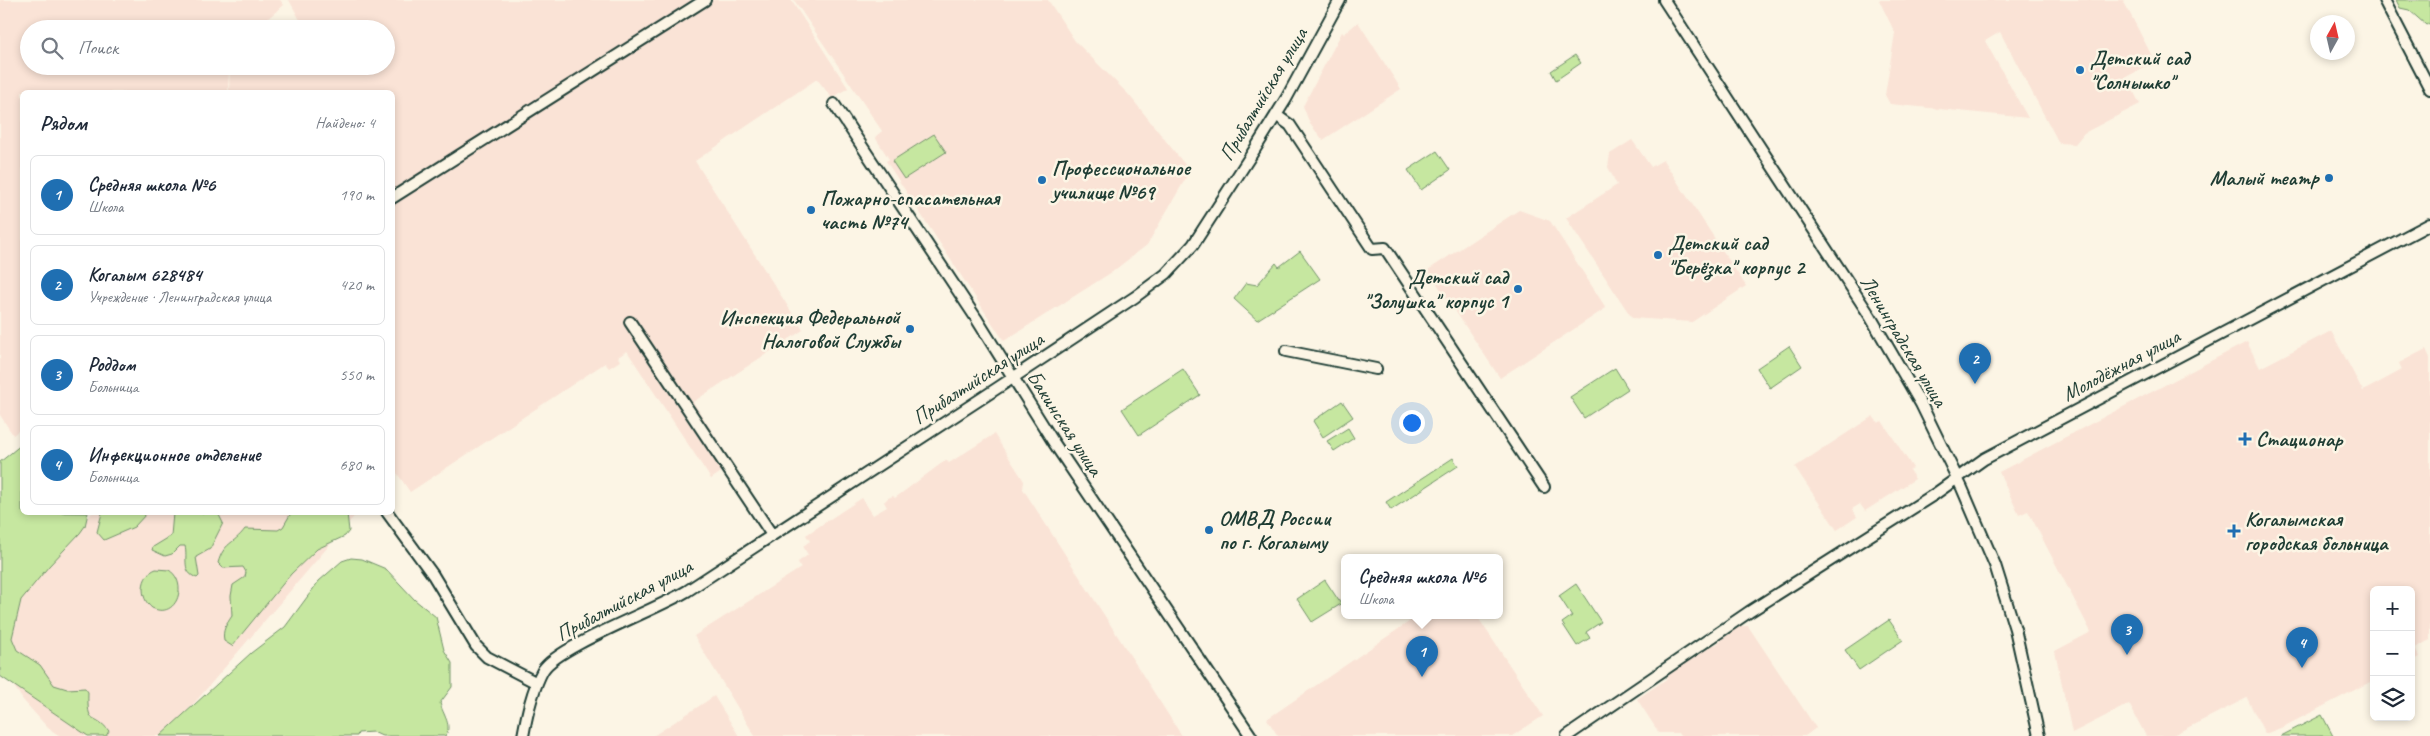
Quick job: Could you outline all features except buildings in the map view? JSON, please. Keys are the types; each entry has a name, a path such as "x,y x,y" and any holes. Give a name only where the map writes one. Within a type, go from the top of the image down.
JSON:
{"street":[{"path":"395,196 705,0"},
{"name":"Прибалтийская улица","path":"523,736 537,683 544,669 560,654 670,602 1147,289 1180,260 1205,226 1276,115 1340,0"},
{"name":"Ленинградская улица","path":"1664,0 1890,347 1957,477 1988,545 2004,592 2039,736"},
{"path":"2384,0 2430,89"},
{"name":"Бакинская улица","path":"834,104 896,195 1060,451 1251,736"},
{"path":"1276,115 1290,125 1372,249 1385,248 1544,487"},
{"name":"Молодёжная улица","path":"1567,736 1748,612 1919,505 1984,459 2430,224"},
{"path":"630,322 772,535"},
{"path":"1286,351 1376,369"},
{"path":"389,515 433,575 476,646 487,657 537,683"}],"shaded area":[{"path":"0,0 280,0 284,5 266,20 20,20 20,75 229,75 228,90 20,90 20,430 13,435 0,415"},
{"path":"289,0 791,0 848,88 832,98 817,79 695,161 803,330 693,402 733,464 711,479 627,351 618,357 620,361 609,368 605,363 410,492 395,470 395,90 229,90 230,75 395,75 395,20 300,20"},
{"name":"Профессиональное училище №69","path":"794,0 1048,0 1075,41 1129,95 1190,171 1147,245 1112,272 1004,341 886,161 889,159 875,137 882,131"},
{"path":"1879,0 2123,0 2155,62 2126,77 2140,104 2084,133 2075,144 2059,143 2000,32 1985,41 2028,118 1890,104 1885,95 1895,33"},
{"path":"1358,22 1401,89 1323,140 1310,124 1303,106 1342,32 1344,34"},
{"name":"Детский сад \"Берёзка\" корпус 2","path":"1632,140 1651,167 1663,160 1746,286 1692,322 1632,318 1566,218 1617,185 1608,167 1610,154"},
{"name":"Детский сад \"Золушка\" корпус 1","path":"1519,210 1550,221 1606,308 1500,378 1428,270"},
{"name":"Когалымская городская больница","path":"2331,331 2363,391 2402,370 2399,363 2426,349 2430,358 2430,640 2415,648 2415,586 2370,586 2370,682 2283,727 2265,734 2247,698 2171,736 2146,736 2129,704 2072,733 2055,651 2091,632 2028,511 2019,515 1999,472 2247,342 2260,368"},
{"path":"1873,416 1878,423 1882,421 1913,468 1909,470 1915,479 1865,511 1860,504 1852,509 1857,517 1837,530 1795,467"},
{"path":"994,434 1024,481 1023,489 1182,736 755,736 694,636 801,568 798,562 808,555 803,546 810,541 806,535 862,498 873,515 887,507 884,502 888,498 893,496 895,498 946,460 949,463"},
{"path":"90,515 355,515 166,736 60,736 48,728 23,700 0,665 0,611"},
{"path":"1413,619 1417,624 1425,619 1479,619 1543,716 1512,736 1278,736 1267,719"},
{"path":"1740,626 1748,626 1816,728 1805,736 1680,736 1678,733 1659,733 1637,699 1668,678 1666,675 1712,644 1715,645 1721,641 1721,638"},
{"name":"Когалымская городская больница","path":"2415,648 2419,657 2415,659"},
{"path":"714,696 739,736 653,736 710,699"}],"green space":[{"path":"2396,0 2430,0 2430,23 2426,25 2409,10 2400,8"},
{"path":"1575,55 1581,63 1556,80 1551,71"},
{"path":"934,134 946,152 904,179 892,161"},
{"path":"1437,151 1450,170 1421,190 1408,170"},
{"path":"1300,251 1320,279 1257,320 1234,299 1246,283 1257,285 1276,263 1279,267"},
{"path":"1789,346 1802,366 1770,388 1757,368"},
{"path":"1615,368 1628,389 1584,418 1570,397"},
{"path":"1183,369 1200,395 1139,435 1122,409"},
{"path":"1342,401 1353,417 1323,437 1313,421"},
{"path":"1348,428 1354,438 1334,451 1327,441"},
{"path":"20,446 20,515 88,515 85,526 80,533 21,600 12,638 17,650 40,665 54,685 67,689 85,688 88,692 90,715 109,731 106,736 88,736 0,676 0,462"},
{"path":"1453,458 1458,466 1391,510 1386,502"},
{"path":"101,515 145,515 134,527 104,540 97,532"},
{"path":"173,515 219,515 223,523 210,549 196,557 199,576 197,578 187,569 185,546 180,546 172,554 165,556 152,550 153,547 171,536"},
{"path":"290,515 347,515 349,531 345,536 317,549 291,574 232,646 224,641 224,631 232,616 231,596 233,585 245,577 246,572 243,567 223,568 218,563 220,556 226,547 245,529 278,530 283,527"},
{"path":"351,558 362,559 386,569 415,600 436,617 444,650 452,663 452,687 440,703 448,724 445,736 382,736 373,732 358,733 357,736 160,736 251,653 285,627 319,581 342,561"},
{"path":"156,569 169,570 175,576 178,583 179,591 177,598 174,605 168,609 152,608 143,593 144,581"},
{"path":"1325,580 1341,604 1312,622 1297,599"},
{"path":"1576,584 1601,622 1586,632 1590,638 1577,646 1562,623 1572,616 1559,596"},
{"path":"1889,620 1903,640 1859,670 1845,650"},
{"path":"2322,715 2333,736 2281,736"}],"place":[{"name":"Детский сад \"Солнышко\"","path":"2080,70"},
{"name":"Малый театр","path":"2329,178"},
{"name":"Профессиональное училище №69","path":"1042,180"},
{"name":"Пожарно-спасательная часть №74","path":"811,210"},
{"name":"Детский сад \"Берёзка\" корпус 2","path":"1658,255"},
{"name":"Детский сад \"Золушка\" корпус 1","path":"1518,289"},
{"name":"Инспекция Федеральной Налоговой Службы","path":"910,329"},
{"name":"Когалым 628484","path":"1975,384"},
{"name":"Стационар","path":"2245,439"},
{"name":"ОМВД России по г. Когалыму","path":"1209,530"},
{"name":"Когалымская городская больница","path":"2234,531"},
{"name":"Роддом","path":"2127,655"},
{"name":"Инфекционное отделение","path":"2302,668"},
{"name":"Средняя школа №6","path":"1422,677"}]}
